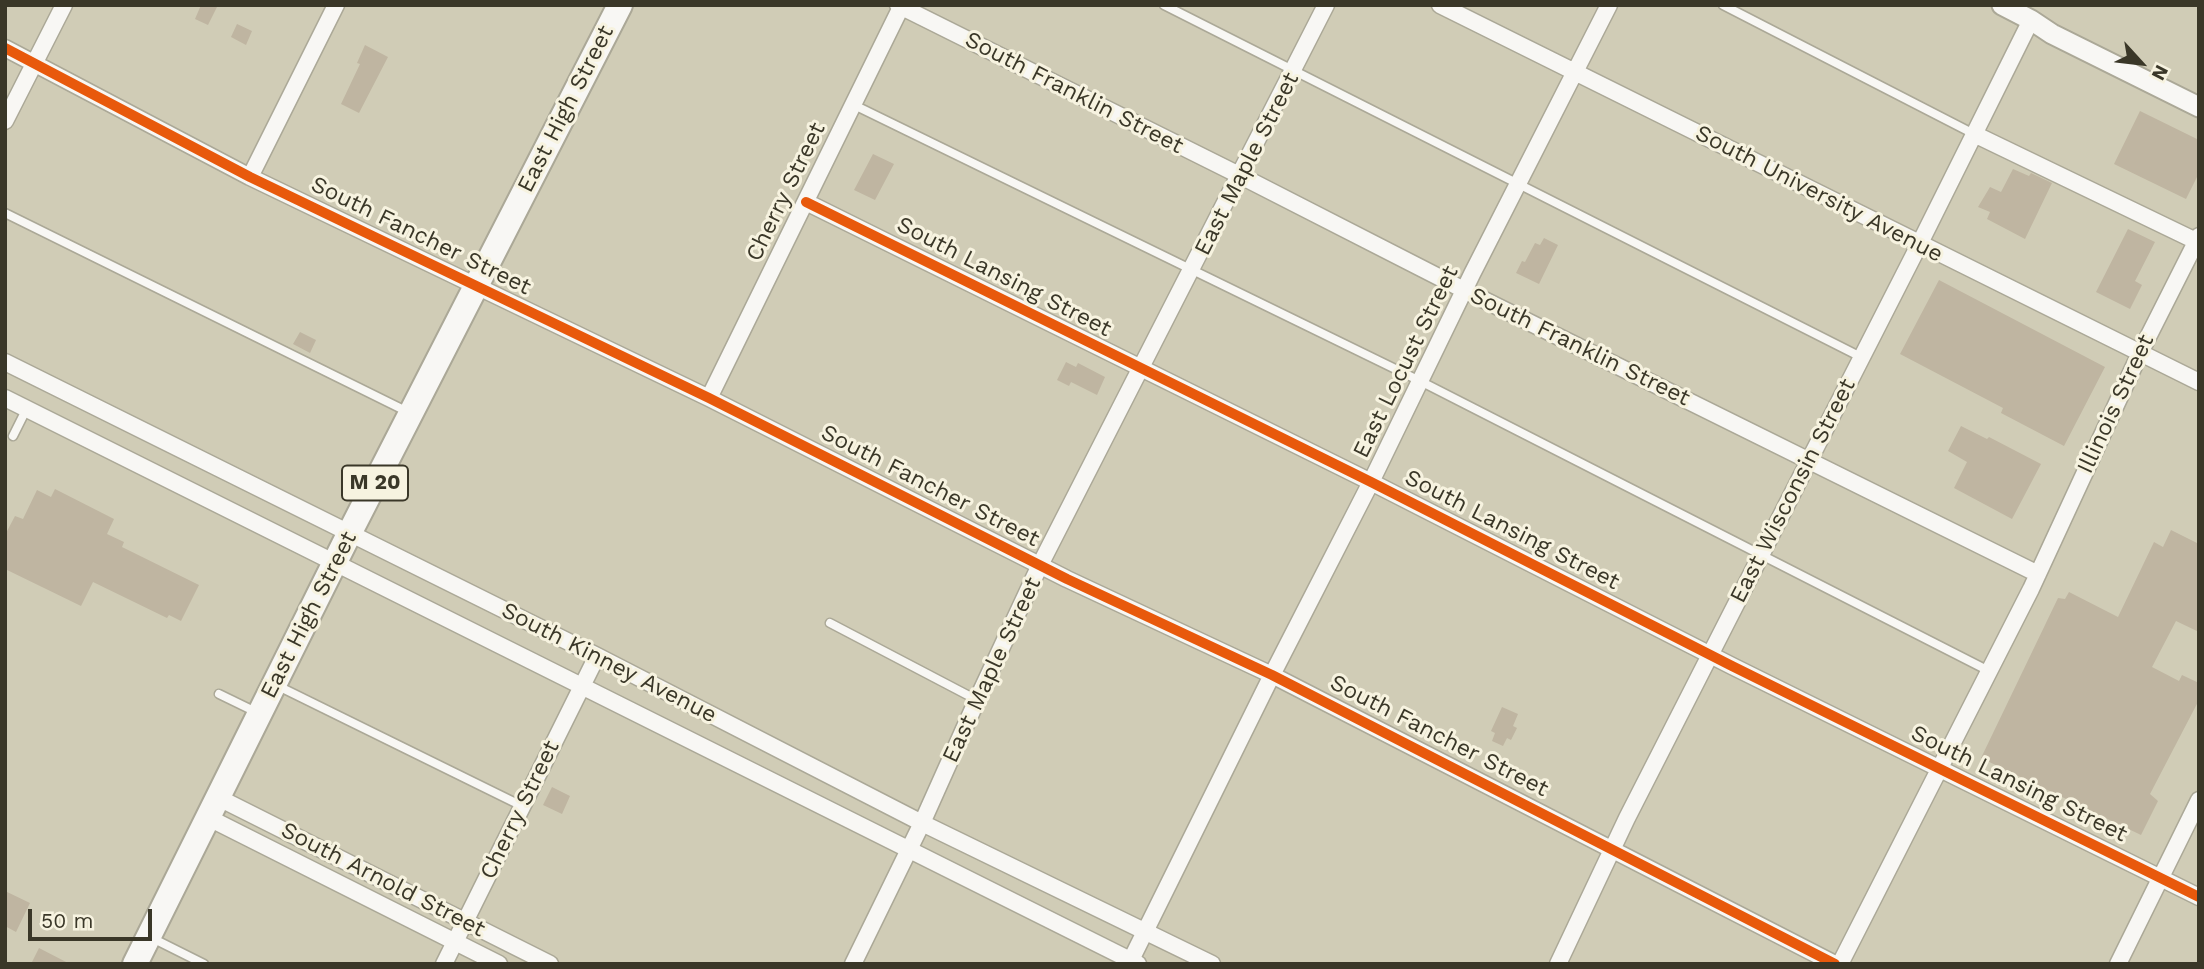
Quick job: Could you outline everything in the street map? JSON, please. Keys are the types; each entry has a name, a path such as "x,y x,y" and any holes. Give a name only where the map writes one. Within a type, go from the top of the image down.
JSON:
{"main road":[{"name":"East High Street","path":"135,964 349,534 620,5"}],"street":[{"path":"5,121 64,5"},
{"path":"250,177 336,5"},
{"name":"East Maple Street","path":"853,964 922,823 1040,565 1326,5"},
{"name":"South University Avenue","path":"1440,5 2199,382"},
{"name":"East Locust Street","path":"1132,963 1145,930 1609,5"},
{"path":"2003,5 2052,34 2199,107"},
{"name":"Cherry Street","path":"709,398 900,6"},
{"name":"South Franklin Street","path":"900,6 1464,290 2038,574"},
{"name":"East Wisconsin Street","path":"1558,964 1612,848 2031,20"},
{"name":"South Fancher Street","path":"5,48 250,177 709,398 1040,565 1272,675 1838,964"},
{"path":"1974,134 2198,239"},
{"name":"South Lansing Street","path":"806,202 2199,897"},
{"name":"Illinois Street","path":"1838,964 2038,574 2141,351 2198,239"},
{"name":"South Kinney Avenue","path":"5,362 597,656 922,823 1212,964"},
{"name":"South Kinney Avenue","path":"5,398 1132,963"},
{"name":"Cherry Street","path":"444,964 597,656"},
{"path":"2118,964 2199,800"},
{"name":"South Arnold Street","path":"212,807 465,921 550,964"},
{"name":"South Arnold Street","path":"212,807 499,964"}],"lane":[{"path":"1164,5 1861,357"},
{"path":"1723,5 1974,134"},
{"path":"852,104 1420,381 1989,671"},
{"path":"5,213 411,413"},
{"path":"13,436 27,408"},
{"path":"830,623 977,700"},
{"path":"274,684 522,806"},
{"path":"219,694 259,714"},
{"path":"149,936 204,964"}],"building":[{"path":"201,5 218,5 208,25 195,19"},
{"path":"237,24 252,31 246,45 231,37"},
{"path":"365,45 388,57 359,113 341,104 360,64 357,63"},
{"path":"2140,111 2199,140 2199,173 2186,199 2114,164"},
{"path":"873,154 894,164 875,200 854,190"},
{"path":"2013,169 2029,176 2031,173 2052,183 2025,239 1987,219 1990,212 1978,207 1990,187 2001,192"},
{"path":"2128,229 2155,242 2135,281 2142,285 2130,309 2096,292"},
{"path":"1544,238 1558,245 1539,284 1516,273 1535,243 1540,245"},
{"path":"1939,280 2105,367 2064,446 2001,413 2003,408 1900,354"},
{"path":"300,332 316,340 310,353 293,344"},
{"path":"1066,362 1076,367 1078,363 1105,377 1097,395 1071,382 1069,386 1057,380"},
{"path":"1961,426 2041,464 2012,519 1954,488 1967,462 1948,451"},
{"path":"55,489 114,519 107,534 124,542 122,547 199,585 181,621 169,615 167,618 93,582 81,606 5,569 5,535 15,516 23,519 37,490 51,497"},
{"path":"2171,530 2199,544 2199,632 2176,621 2152,667 2179,681 2182,675 2199,683 2199,700 2150,794 2158,801 2141,835 1981,758 2058,598 2065,599 2069,592 2118,617 2154,542 2163,547"},
{"path":"1502,707 1518,714 1513,726 1517,728 1511,740 1507,738 1503,746 1492,741 1495,733 1491,731"},
{"path":"552,787 570,796 562,814 543,805"},
{"path":"5,891 30,903 16,932 5,926"},
{"path":"39,948 70,964 31,964"}],"cycle path":[{"path":"5,48 250,177 709,398 1067,579 1272,675 1835,964"},
{"path":"806,202 2199,897"}]}
